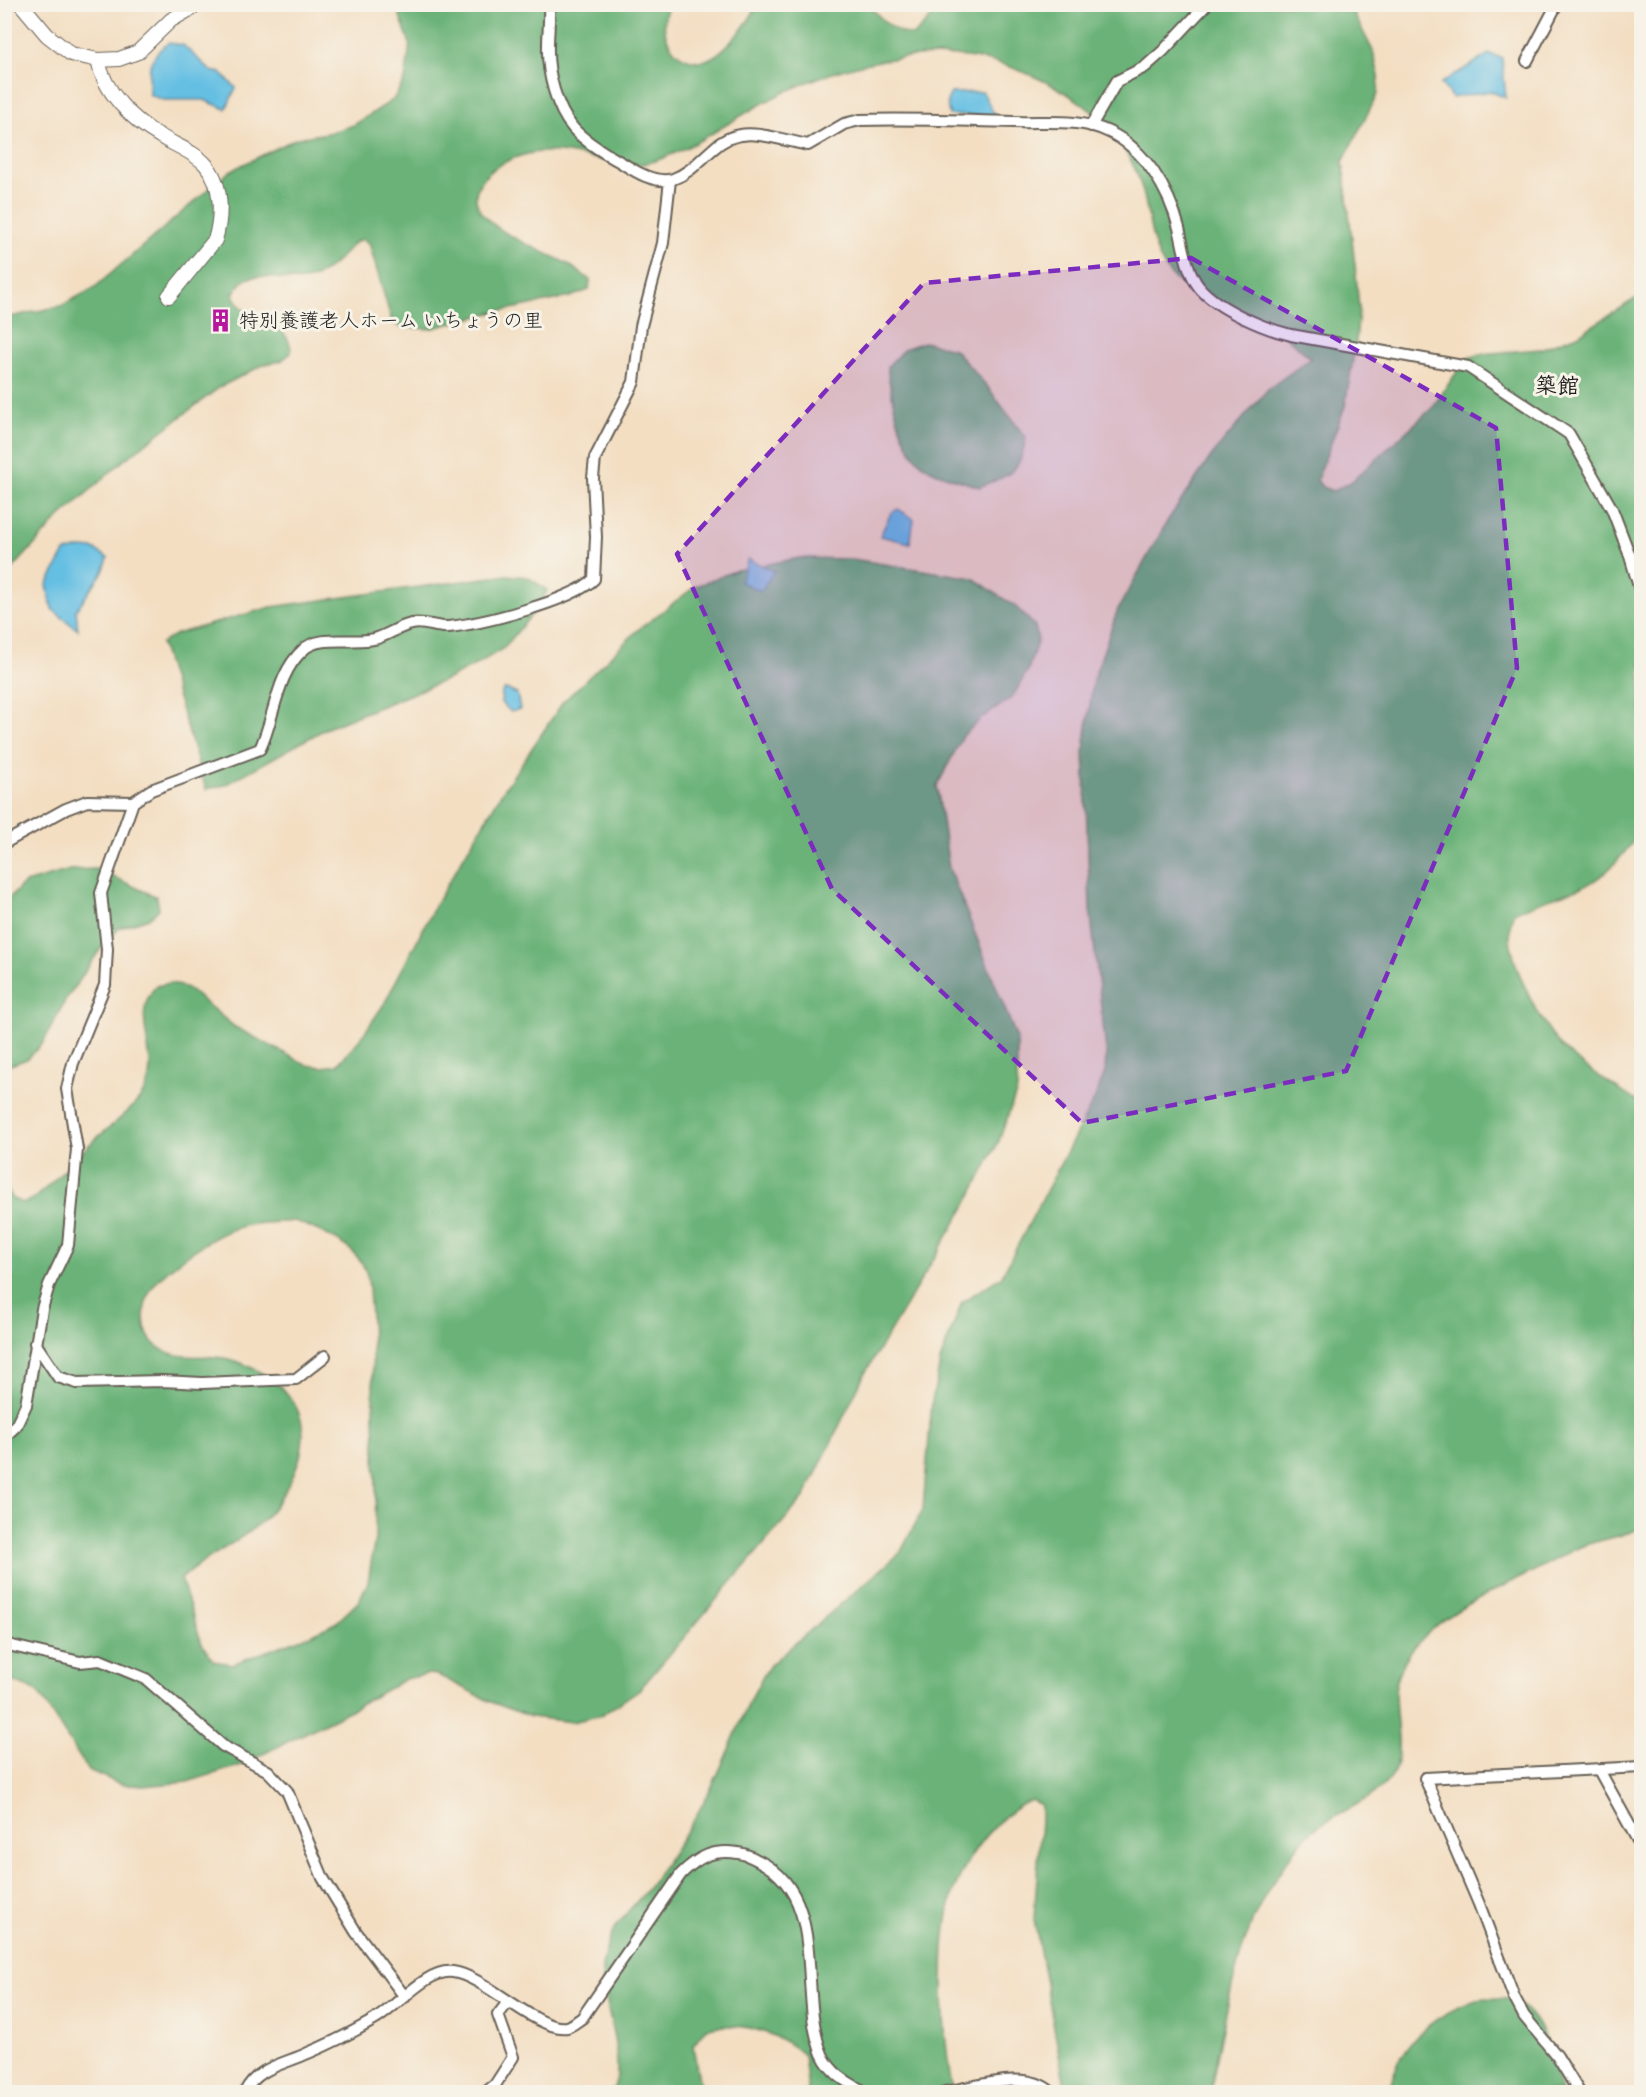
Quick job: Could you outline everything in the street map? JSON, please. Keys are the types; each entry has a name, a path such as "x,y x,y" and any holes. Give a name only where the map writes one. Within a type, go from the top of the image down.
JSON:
{"street":[{"path":"21,4 47,35 71,54 98,60 119,58 138,52 171,20 192,8"},
{"path":"549,4 548,48 552,79 558,102 573,128 609,156 638,173 657,179 670,180 687,173 715,146 730,136 758,133 808,145 828,136 844,124 887,119 1091,126 1126,142 1159,180 1171,201 1188,268 1200,289 1225,307 1268,329 1291,335 1468,367 1569,434 1612,509 1630,556 1641,597"},
{"path":"1091,126 1117,81 1145,67 1207,4"},
{"path":"1527,61 1557,4"},
{"path":"98,60 102,78 138,122 207,166 220,195 218,229 214,240 169,296"},
{"path":"4,1437 16,1426 26,1405 35,1343 49,1285 68,1245 77,1149 67,1089 73,1063 108,975 101,893 132,802 150,789 260,749 270,727 284,678 292,661 305,648 317,643 374,639 413,623 446,627 476,621 573,594 594,579 596,537 592,478 595,458 634,382 641,326 663,243 670,180"},
{"path":"4,843 66,809 87,801 132,802"},
{"path":"35,1343 58,1377 77,1383 162,1381 202,1383 296,1379 325,1356"},
{"path":"4,1644 80,1662 100,1660 146,1679 223,1746 268,1771 287,1791 323,1878 356,1932 405,1997"},
{"path":"1579,2092 1557,2056 1524,2016 1514,1997 1490,1932 1425,1778 1641,1767"},
{"path":"1599,1770 1641,1848"},
{"path":"245,2092 253,2079 267,2068 308,2053 376,2019 430,1977 444,1971 471,1978 508,2002 560,2028 570,2027 582,2018 681,1874 695,1859 710,1853 744,1853 772,1868 786,1883 804,1922 816,2030 821,2051 827,2065 840,2079 865,2092"},
{"path":"486,2092 495,2085 513,2057 498,2015 508,2002"},
{"path":"945,2092 1008,2081 1033,2083 1051,2092"}],"highlighted area":[{"path":"1191,258 1496,428 1517,668 1346,1071 1082,1123 832,889 677,554 924,283"}],"green space":[{"path":"396,5 669,5 664,23 668,41 680,55 698,61 715,55 733,40 757,5 869,5 895,29 914,35 943,5 1353,5 1352,10 1373,51 1379,76 1378,93 1343,162 1359,309 1345,406 1317,480 1322,487 1333,491 1351,482 1432,408 1466,359 1480,354 1540,349 1578,335 1641,295 1641,831 1616,862 1593,882 1514,913 1510,927 1515,962 1522,981 1550,1032 1566,1051 1586,1067 1641,1104 1641,1528 1578,1548 1476,1600 1440,1623 1424,1636 1411,1652 1396,1682 1398,1753 1391,1777 1371,1796 1312,1831 1296,1849 1267,1892 1251,1925 1237,1966 1210,2092 1066,2092 1034,1919 1041,1805 1031,1800 1006,1815 985,1836 961,1875 949,1909 943,1961 943,1990 946,2045 953,2092 808,2092 804,2055 794,2047 758,2030 719,2026 706,2028 693,2046 701,2092 611,2092 616,2082 616,2052 602,1966 610,1937 651,1884 703,1804 753,1696 770,1665 900,1553 923,1509 932,1401 941,1358 962,1302 1001,1277 1095,1098 1105,1072 1106,1051 1090,908 1084,750 1093,681 1118,609 1168,520 1212,455 1268,389 1311,358 1265,321 1189,289 1171,275 1155,246 1143,192 1124,148 1110,130 1077,100 1036,77 982,59 916,56 882,60 849,68 787,91 687,147 643,164 628,164 560,152 547,152 521,155 492,170 478,188 476,196 478,207 497,227 566,263 590,280 589,290 570,297 486,314 430,329 401,327 392,322 369,243 362,239 354,243 326,270 312,278 295,280 265,276 247,279 233,294 238,304 283,333 289,341 291,353 281,361 263,365 220,387 123,461 59,518 5,577 5,318 61,306 94,288 230,171 297,138 328,133 354,125 393,100 405,80 410,44"},
{"path":"924,342 954,349 986,385 1026,438 1021,459 1017,466 1006,475 979,487 931,470 920,463 912,452 899,424 887,367 904,349"},
{"path":"799,558 852,559 973,578 1016,607 1035,626 1038,640 1028,670 1012,698 983,717 963,736 937,786 949,868 1017,1039 1017,1090 999,1141 965,1207 865,1373 805,1496 640,1689 602,1715 572,1722 531,1717 491,1702 438,1675 429,1674 405,1679 343,1714 239,1766 187,1782 143,1786 120,1784 88,1770 38,1692 5,1678 4,1175 7,1189 13,1199 24,1203 33,1199 138,1100 148,1082 150,1070 144,1020 145,1008 156,986 170,983 187,988 235,1027 307,1065 322,1067 337,1065 361,1038 384,1004 438,900 501,794 563,702 639,629 696,586 737,570","holes":["295,1221 347,1247 356,1255 367,1275 371,1313 376,1489 375,1538 368,1582 358,1602 337,1622 311,1635 232,1664 214,1661 202,1644 181,1579 200,1563 253,1529 278,1502 291,1480 299,1459 303,1440 302,1423 287,1393 256,1370 226,1358 175,1355 157,1346 147,1332 145,1305 157,1281 185,1257 219,1236 253,1224"]},
{"path":"507,575 528,577 547,590 538,607 504,648 446,680 327,728 225,785 206,789 161,643 176,634 271,607"},
{"path":"96,869 157,897 159,909 149,918 119,928 99,951 65,1001 43,1043 27,1059 5,1067 5,902 25,883 70,870"},
{"path":"1482,1998 1510,2000 1522,2006 1531,2015 1545,2039 1561,2092 1388,2092 1402,2057 1422,2032 1448,2012"}],"water":[{"path":"168,43 183,45 211,71 221,73 236,88 226,109 204,100 163,100 150,95 150,65 156,54"},
{"path":"1489,54 1502,58 1506,98 1490,91 1452,98 1441,83"},
{"path":"983,92 995,116 949,115 947,101 951,93"},
{"path":"898,509 914,519 910,543 880,536 891,513"},
{"path":"81,548 94,549 108,558 103,572 76,610 78,630 52,609 47,585 65,552"},
{"path":"748,559 774,571 761,591 740,582"},
{"path":"506,689 517,694 520,709 511,712 501,703 502,692"}],"place":[{"name":"特別養護老人ホーム いちょうの里","path":"221,320"}],"district":[{"name":"築館","path":"1557,385"}]}
